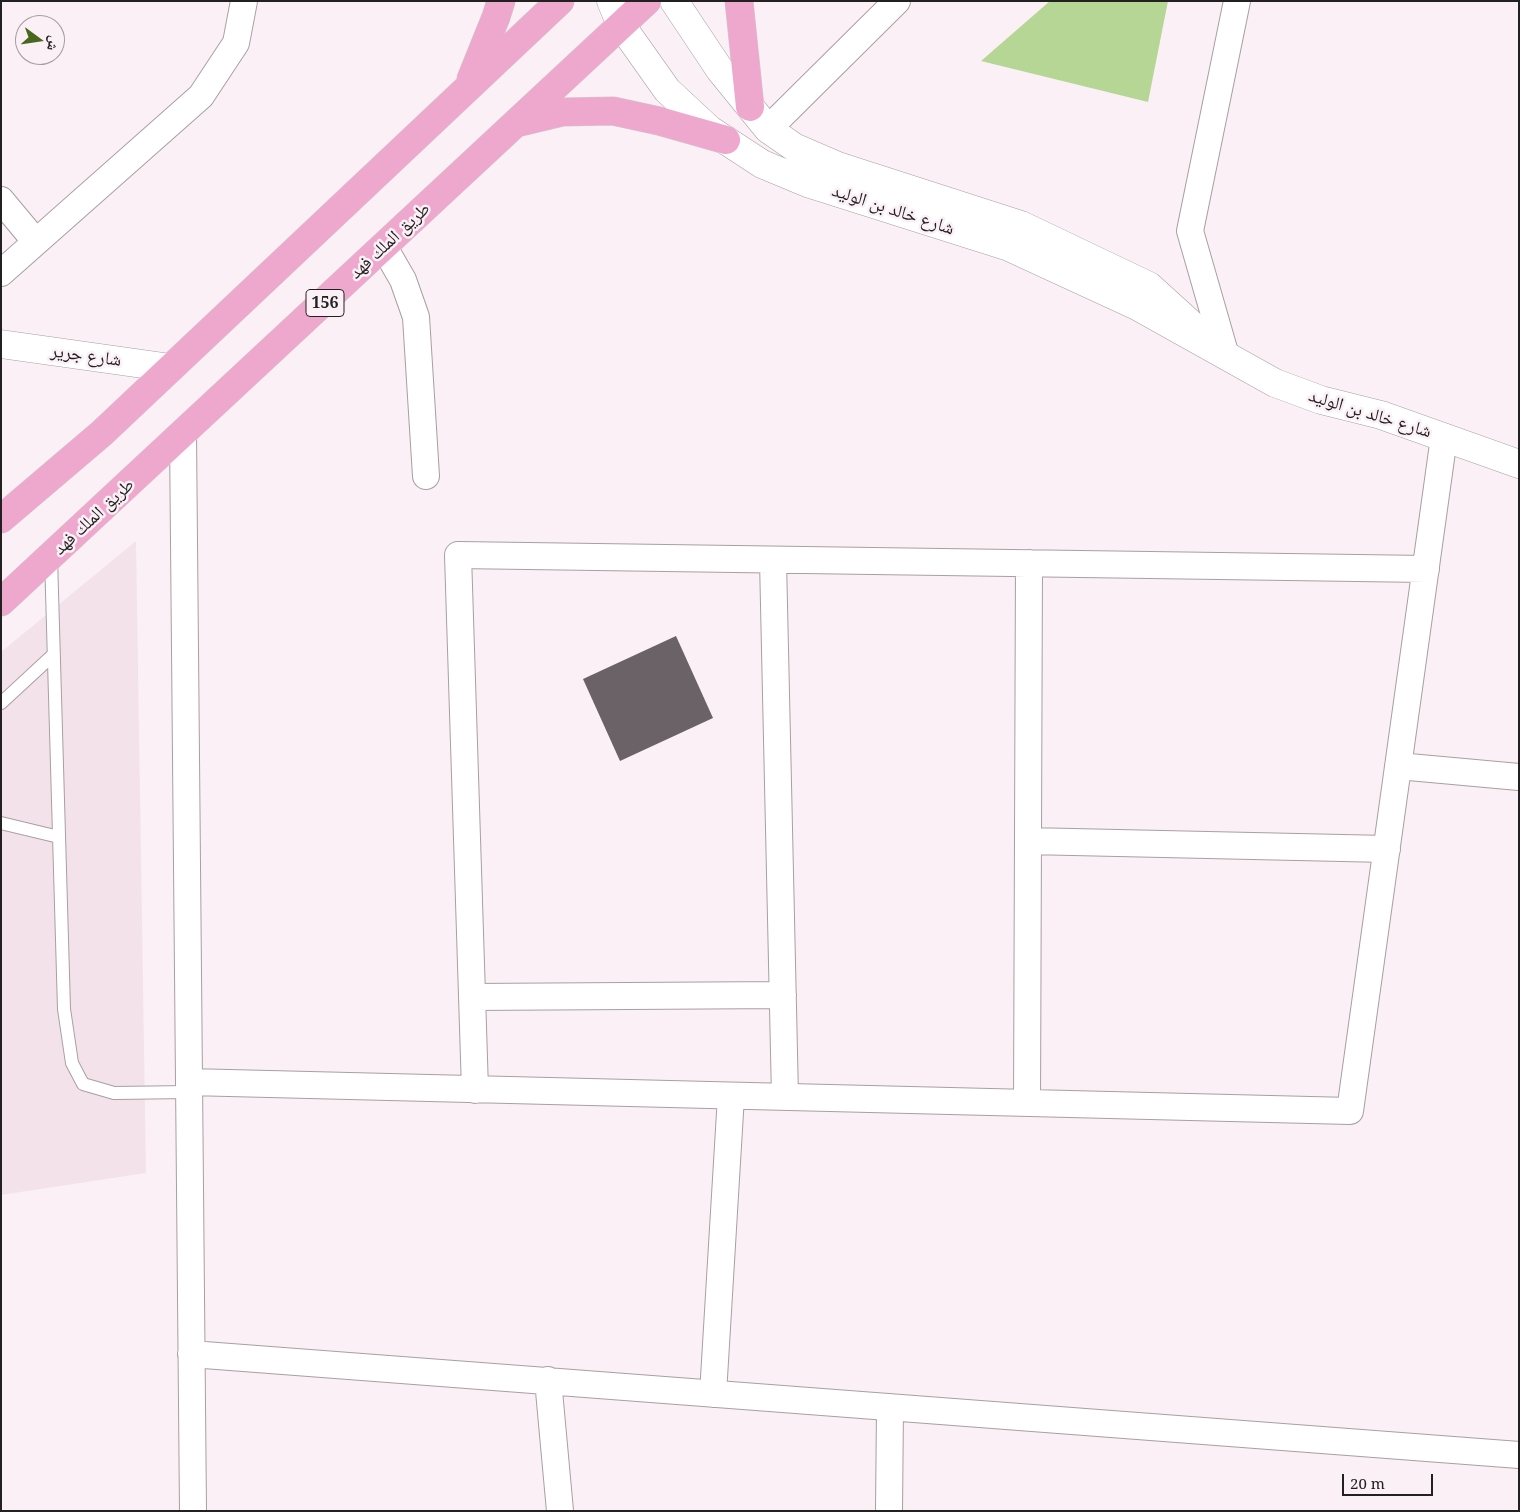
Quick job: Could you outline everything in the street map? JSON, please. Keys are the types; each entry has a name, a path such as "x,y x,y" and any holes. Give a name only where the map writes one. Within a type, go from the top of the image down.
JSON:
{"highway":[{"path":"467,89 501,1"},
{"path":"1,519 102,433 560,1"},
{"name":"طريق الملك فهد","path":"1,602 516,124 616,13 646,1"},
{"path":"740,1 750,107"},
{"path":"516,124 563,112 612,111 659,121 726,140"}],"street":[{"path":"1,273 201,96 236,43 244,1"},
{"name":"شارع خالد بن الوليد","path":"674,1 720,70 768,129 794,147 829,162 1021,225 1149,286 1226,356"},
{"path":"768,129 896,1"},
{"path":"1226,356 1190,231 1237,1"},
{"name":"شارع خالد بن الوليد","path":"616,13 667,90 710,130 762,164 810,184 1009,247 1137,306 1275,383 1321,400 1381,415 1519,464"},
{"path":"1,200 36,242"},
{"path":"384,247 403,280 416,317 426,476"},
{"name":"شارع جرير","path":"1,344 171,368"},
{"path":"183,434 193,1511"},
{"path":"189,1088 475,1090 1350,1111 1444,437"},
{"path":"475,1090 458,555 1426,569"},
{"path":"773,560 785,1097"},
{"path":"1027,1103 1029,563"},
{"path":"1398,766 1519,777"},
{"path":"1028,842 1387,849"},
{"path":"472,997 782,995"},
{"path":"713,1394 731,1096"},
{"path":"192,1354 1519,1455"},
{"path":"548,1380 560,1511"},
{"path":"889,1511 890,1407"}],"lane":[{"path":"51,557 64,1009 72,1063 83,1084 114,1093 189,1088"},
{"path":"1,703 53,655"},
{"path":"1,823 58,837"}],"shaded area":[{"path":"136,541 146,1173 1,1195 1,652"}],"green space":[{"path":"1050,1 1168,1 1148,102 981,61"}],"building":[{"path":"676,636 713,718 620,761 583,679"}]}
